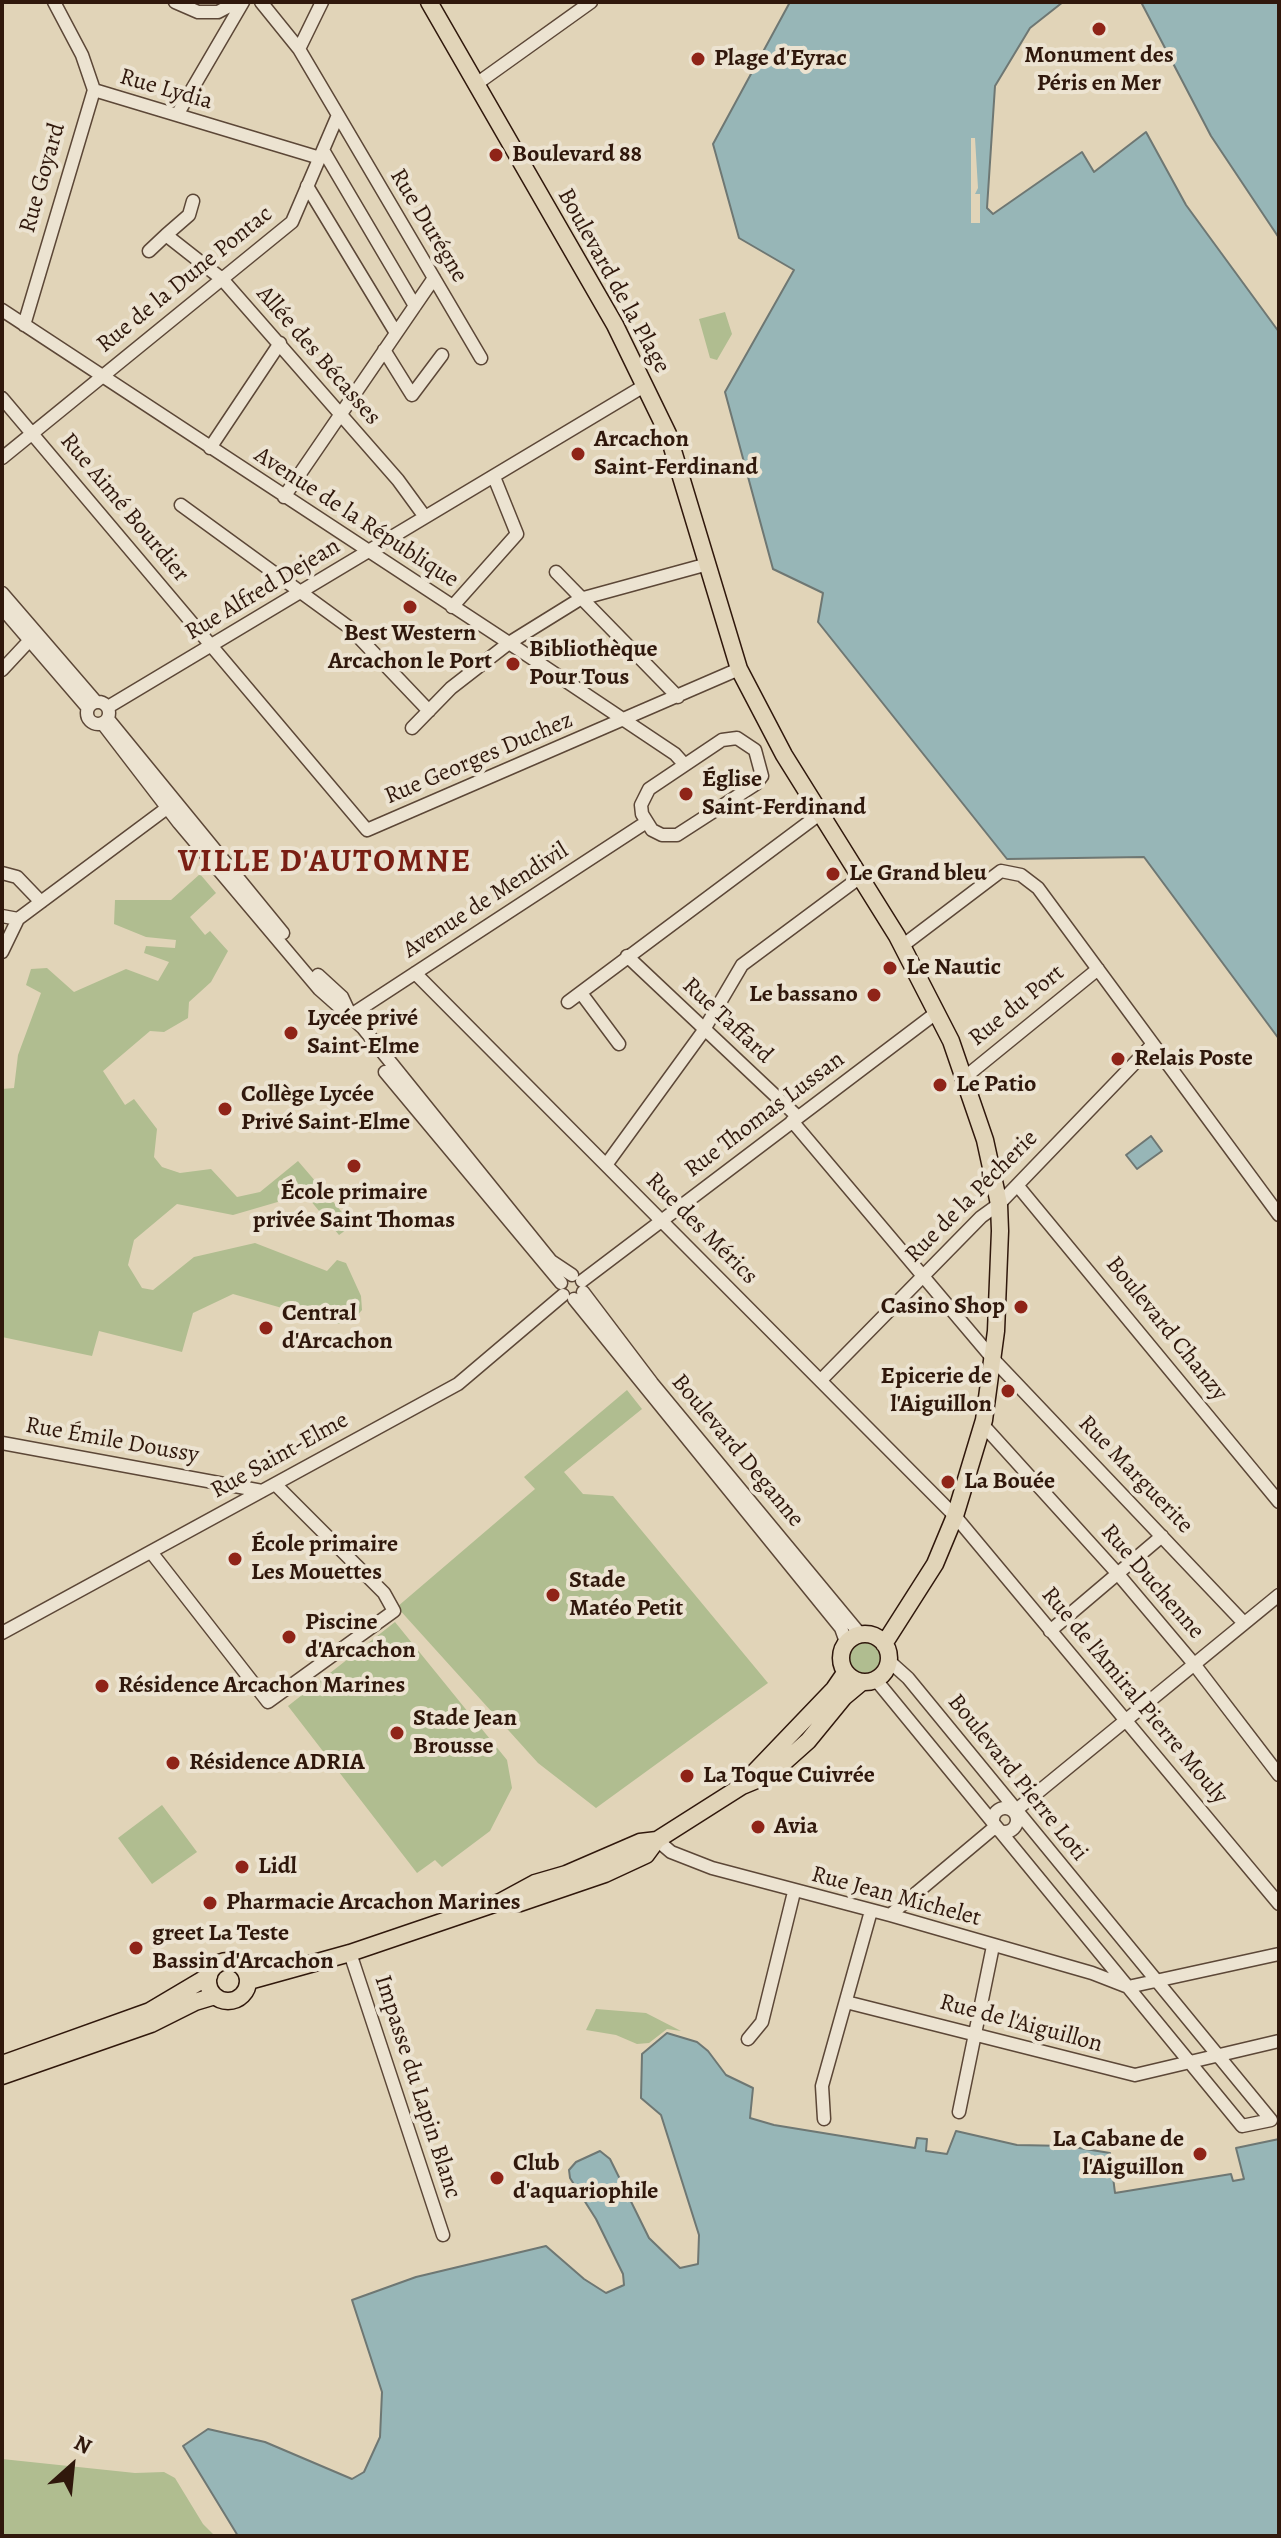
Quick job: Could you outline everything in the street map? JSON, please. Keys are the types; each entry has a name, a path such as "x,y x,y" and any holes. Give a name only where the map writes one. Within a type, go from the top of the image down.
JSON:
{"main road":[{"name":"Boulevard de la Plage","path":"429,2 609,312 668,434 739,669 774,738 902,946 964,1078 985,1140 999,1204 1000,1273 993,1359 983,1425 955,1516 913,1603 884,1644"},
{"path":"209,1976 209,1987 215,1996 227,2001 239,1998 249,1981 350,1953 500,1902 535,1883 566,1874 640,1842 657,1840 742,1786 771,1774 808,1741 844,1697 869,1681 889,1661 884,1644 874,1636 853,1638 841,1655 845,1673 834,1689 742,1786"},
{"path":"845,1673 869,1681"},
{"path":"2,2064 150,2011 209,1976 217,1965 229,1962 241,1966 249,1981"},
{"path":"2,2076 151,2024 195,2002 215,1996"}],"street":[{"name":"Rue Lydia","path":"54,2 82,55 94,90 322,154"},
{"path":"175,2 198,12 218,12 237,2"},
{"path":"177,115 243,2"},
{"path":"261,2 299,49 338,115"},
{"path":"299,49 322,2"},
{"path":"475,85 591,2"},
{"name":"Rue Goyard","path":"24,325 94,90"},
{"name":"Rue de la Dune Pontac","path":"2,458 292,222 338,115"},
{"name":"Rue Durégne","path":"338,115 481,358"},
{"path":"322,154 415,306"},
{"path":"307,186 396,333"},
{"path":"149,251 189,215 193,201"},
{"name":"Allée des Bécasses","path":"166,235 222,279 398,480 425,517"},
{"path":"284,497 434,278"},
{"name":"Avenue de la République","path":"2,310 509,643 684,764"},
{"path":"210,448 280,343"},
{"path":"384,350 412,395 442,355"},
{"name":"Rue Alfred Dejean","path":"101,712 644,386"},
{"name":"Rue Aimé Bourdier","path":"2,398 367,830"},
{"path":"452,607 517,534 494,477"},
{"path":"181,505 350,628 429,711"},
{"path":"412,728 451,688 509,643 580,599 708,564"},
{"path":"556,572 678,697"},
{"name":"Boulevard Deganne","path":"2,593 323,981 342,997 361,1042 652,1383 853,1638"},
{"name":"Boulevard Deganne","path":"3,612 101,712 167,808 319,989 351,1015"},
{"path":"2,670 29,641"},
{"name":"Rue Georges Duchez","path":"367,830 625,721 739,669"},
{"path":"737,738 755,750 762,776 756,784 677,835 662,835 645,823 641,805 644,796 684,764 722,740 737,738"},
{"path":"755,750 774,738"},
{"path":"2,952 18,919 167,808"},
{"path":"568,1002 821,813"},
{"name":"Avenue de Mendivil","path":"351,1015 645,823"},
{"path":"902,946 1001,871 1021,875 1038,888 1279,1215"},
{"path":"2,873 17,877 41,902"},
{"path":"606,1165 704,1029 742,965 859,878"},
{"path":"2,916 18,919"},
{"name":"Rue Taffard","path":"627,956 795,1119 923,1276"},
{"name":"Rue du Port","path":"964,1078 1098,969"},
{"name":"Rue des Mérics","path":"415,973 955,1516"},
{"path":"581,993 619,1044"},
{"name":"Rue Thomas Lussan","path":"573,1288 936,1013"},
{"name":"Rue de la Pécherie","path":"821,1380 981,1217 999,1204 1153,1044"},
{"name":"Boulevard Chanzy","path":"1017,1185 1279,1502"},
{"name":"Rue Marguerite","path":"923,1276 993,1359 1244,1623"},
{"name":"Rue Saint-Elme","path":"2,1633 458,1384 573,1288"},
{"name":"Rue Duchenne","path":"983,1425 1118,1574 1194,1664 1279,1775"},
{"name":"Rue Émile Doussy","path":"2,1443 262,1491"},
{"path":"151,1552 268,1702 394,1611 384,1593 275,1484"},
{"name":"Rue de l'Amiral Pierre Mouly","path":"955,1516 1279,1904"},
{"path":"1050,1631 1162,1536"},
{"path":"890,1915 995,1827 1006,1832 1013,1829 1017,1823 1015,1811 1279,1595"},
{"name":"Boulevard Pierre Loti","path":"869,1681 995,1827 1242,2126 1271,2120 908,1678 889,1661"},
{"name":"Rue Jean Michelet","path":"657,1840 671,1852 712,1868 890,1915 1092,1973 1128,1987"},
{"path":"748,2039 762,2022 794,1892"},
{"path":"824,2119 822,2086 871,1911"},
{"path":"1090,1941 1109,1924"},
{"path":"959,2112 993,1946"},
{"name":"Impasse du Lapin Blanc","path":"350,1953 443,2235"},
{"path":"1128,1987 1159,1983 1279,1954"},
{"name":"Rue de l'Aiguillon","path":"846,2002 1135,2075 1187,2063"},
{"path":"1187,2063 1279,2041"}],"green space":[{"path":"725,312 732,334 717,360 710,358 699,319"},
{"path":"200,874 216,893 190,917 205,935 210,931 228,951 211,982 189,1002 188,1018 164,1032 150,1031 103,1071 125,1105 134,1099 157,1129 154,1157 162,1167 180,1173 211,1169 237,1197 260,1192 298,1161 353,1225 339,1235 305,1194 233,1215 177,1204 134,1240 128,1265 142,1288 153,1290 194,1257 255,1243 327,1271 337,1260 346,1263 361,1296 362,1310 355,1318 338,1324 233,1294 193,1313 182,1352 99,1331 92,1356 2,1337 2,1089 14,1088 18,1055 41,993 26,985 31,969 47,968 74,992 126,969 158,981 169,962 144,953 146,946 175,948 176,940 146,937 114,924 115,900 171,900"},
{"name":"Stade Matéo Petit","path":"627,1390 642,1409 564,1472 583,1494 613,1496 768,1683 596,1808 538,1763 397,1607 535,1489 524,1477"},
{"name":"Stade Jean Brousse","path":"395,1622 507,1760 512,1788 490,1831 442,1867 435,1860 417,1873 288,1706"},
{"path":"865,1643 876,1647 880,1658 876,1669 865,1673 854,1669 850,1658 854,1647"},
{"path":"162,1805 197,1852 152,1884 118,1838"},
{"path":"596,2009 646,2013 681,2031 667,2029 649,2043 637,2044 616,2035 586,2030"},
{"path":"2,2459 135,2473 164,2472 175,2478 203,2524 215,2536 2,2536"}],"water":[{"path":"790,2 1063,2 1030,28 995,86 987,208 993,214 1082,152 1094,172 1146,132 1186,205 1279,332 1279,1039 1144,857 1007,859 818,622 823,593 773,569 725,392 794,270 739,238 713,144"},
{"path":"1141,2 1279,2 1279,238 1211,136"},
{"path":"1151,1136 1162,1151 1137,1169 1126,1155"},
{"path":"667,2033 697,2042 726,2075 753,2088 750,2118 774,2125 915,2148 917,2138 927,2139 926,2151 947,2154 956,2131 1017,2145 1067,2146 1110,2153 1115,2193 1231,2174 1233,2181 1244,2179 1236,2148 1279,2139 1279,2536 238,2536 183,2446 208,2429 265,2442 352,2479 364,2472 380,2437 382,2392 352,2300 416,2277 546,2246 584,2279 606,2293 624,2285 623,2274 596,2219 570,2178 569,2170 576,2162 600,2151 610,2159 649,2238 680,2268 698,2264 699,2235 661,2115 641,2098 642,2054"}],"pier":[{"path":"971,138 975,138 978,188 975,194 980,194 980,223 971,223"}],"place":[{"name":"Monument des Péris en Mer","path":"1099,29"},
{"name":"Plage d'Eyrac","path":"698,59"},
{"name":"Boulevard 88","path":"496,155"},
{"name":"Arcachon Saint-Ferdinand","path":"578,454"},
{"name":"Best Western Arcachon le Port","path":"410,607"},
{"name":"Bibliothèque Pour Tous","path":"513,664"},
{"name":"Église Saint-Ferdinand","path":"686,794"},
{"name":"Le Grand bleu","path":"833,874"},
{"name":"Le Nautic","path":"890,968"},
{"name":"Le bassano","path":"874,995"},
{"name":"Lycée privé Saint-Elme","path":"291,1033"},
{"name":"Relais Poste","path":"1118,1059"},
{"name":"Le Patio","path":"940,1085"},
{"name":"Collège Lycée Privé Saint-Elme","path":"225,1109"},
{"name":"École primaire privée Saint Thomas","path":"354,1166"},
{"name":"Casino Shop","path":"1021,1307"},
{"name":"Central d'Arcachon","path":"266,1328"},
{"name":"Epicerie de l'Aiguillon","path":"1008,1391"},
{"name":"La Bouée","path":"948,1482"},
{"name":"École primaire Les Mouettes","path":"235,1559"},
{"name":"Stade Matéo Petit","path":"553,1595"},
{"name":"Piscine d'Arcachon","path":"289,1637"},
{"name":"Résidence Arcachon Marines","path":"102,1686"},
{"name":"Stade Jean Brousse","path":"397,1733"},
{"name":"Résidence ADRIA","path":"173,1763"},
{"name":"La Toque Cuivrée","path":"687,1776"},
{"name":"Avia","path":"758,1827"},
{"name":"Lidl","path":"242,1867"},
{"name":"Pharmacie Arcachon Marines","path":"210,1903"},
{"name":"greet La Teste Bassin d'Arcachon","path":"136,1948"},
{"name":"La Cabane de l'Aiguillon","path":"1200,2154"},
{"name":"Club d'aquariophile","path":"497,2178"}],"district":[{"name":"VILLE D'AUTOMNE","path":"325,863"}]}
